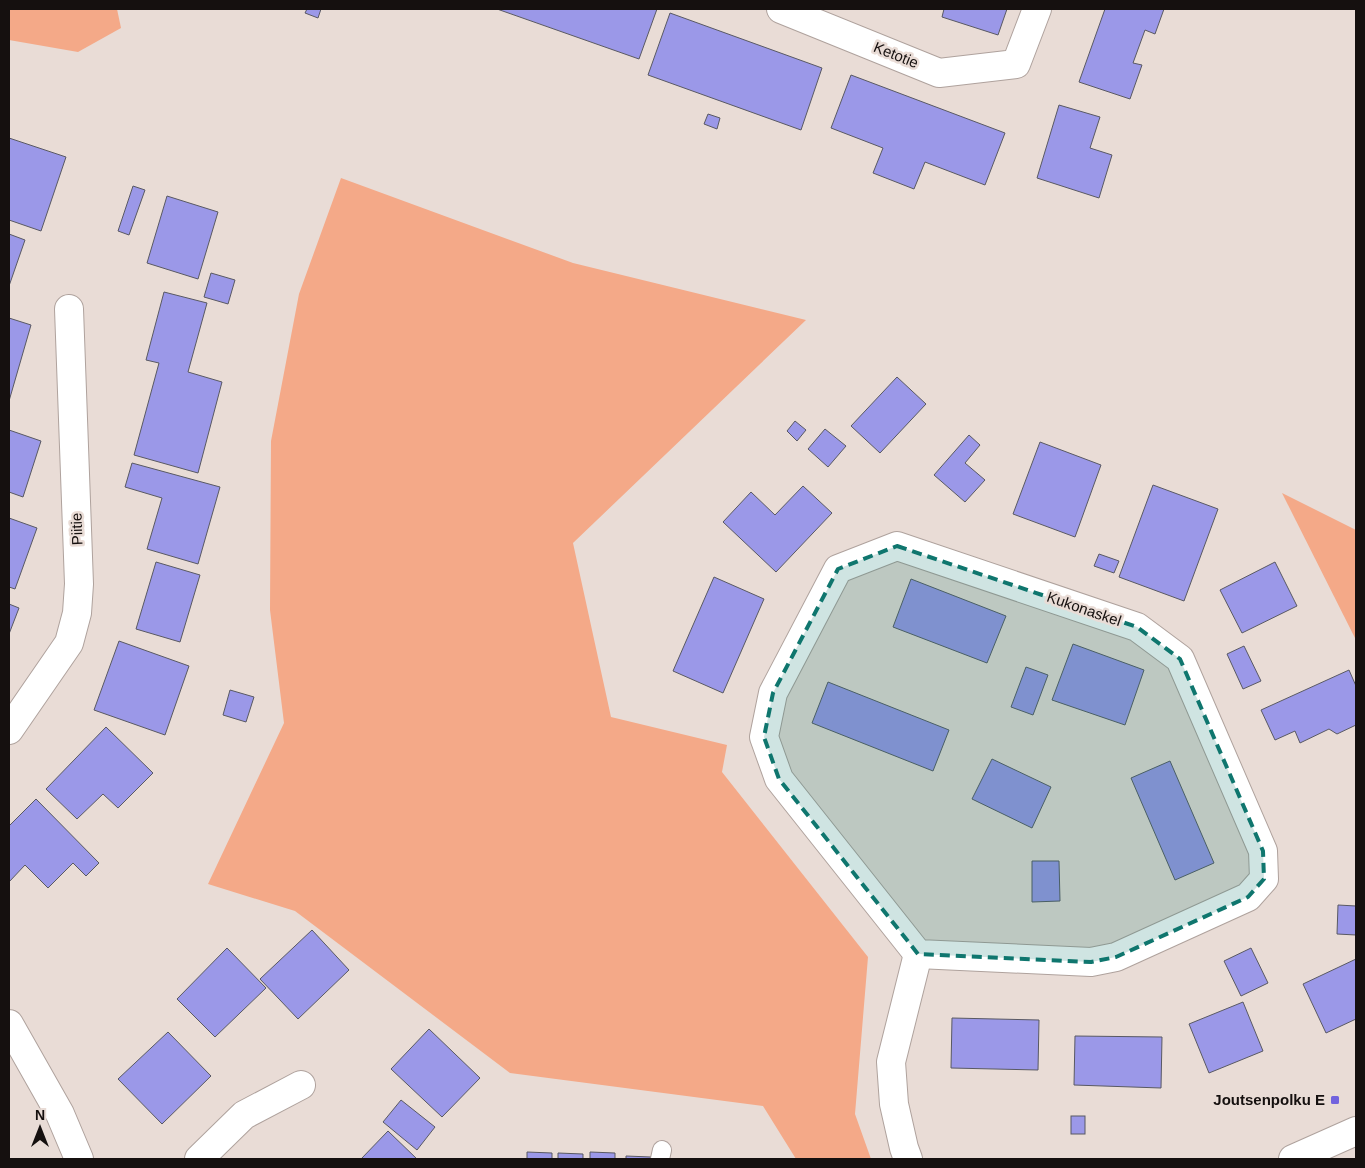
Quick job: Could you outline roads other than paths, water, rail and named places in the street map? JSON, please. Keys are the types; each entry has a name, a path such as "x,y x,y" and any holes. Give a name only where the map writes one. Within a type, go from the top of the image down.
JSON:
{"street":[{"name":"Ketotie","path":"781,9 939,73 1016,64 1037,9"},
{"name":"Piitie","path":"9,730 69,643 77,614 79,584 69,309"},
{"name":"Kukonaskel","path":"897,546 1137,627 1180,659 1263,851 1264,879 1248,897 1116,957 1092,962 918,954 779,779 764,737 773,693 838,569 897,546"},
{"path":"908,1159 894,1104 891,1062 918,954"},
{"path":"9,1024 60,1114 79,1159"},
{"path":"199,1159 244,1115 301,1085"},
{"path":"1293,1159 1356,1130"}],"place":[{"name":"Joutsenpolku E","path":"1335,1100"}]}
